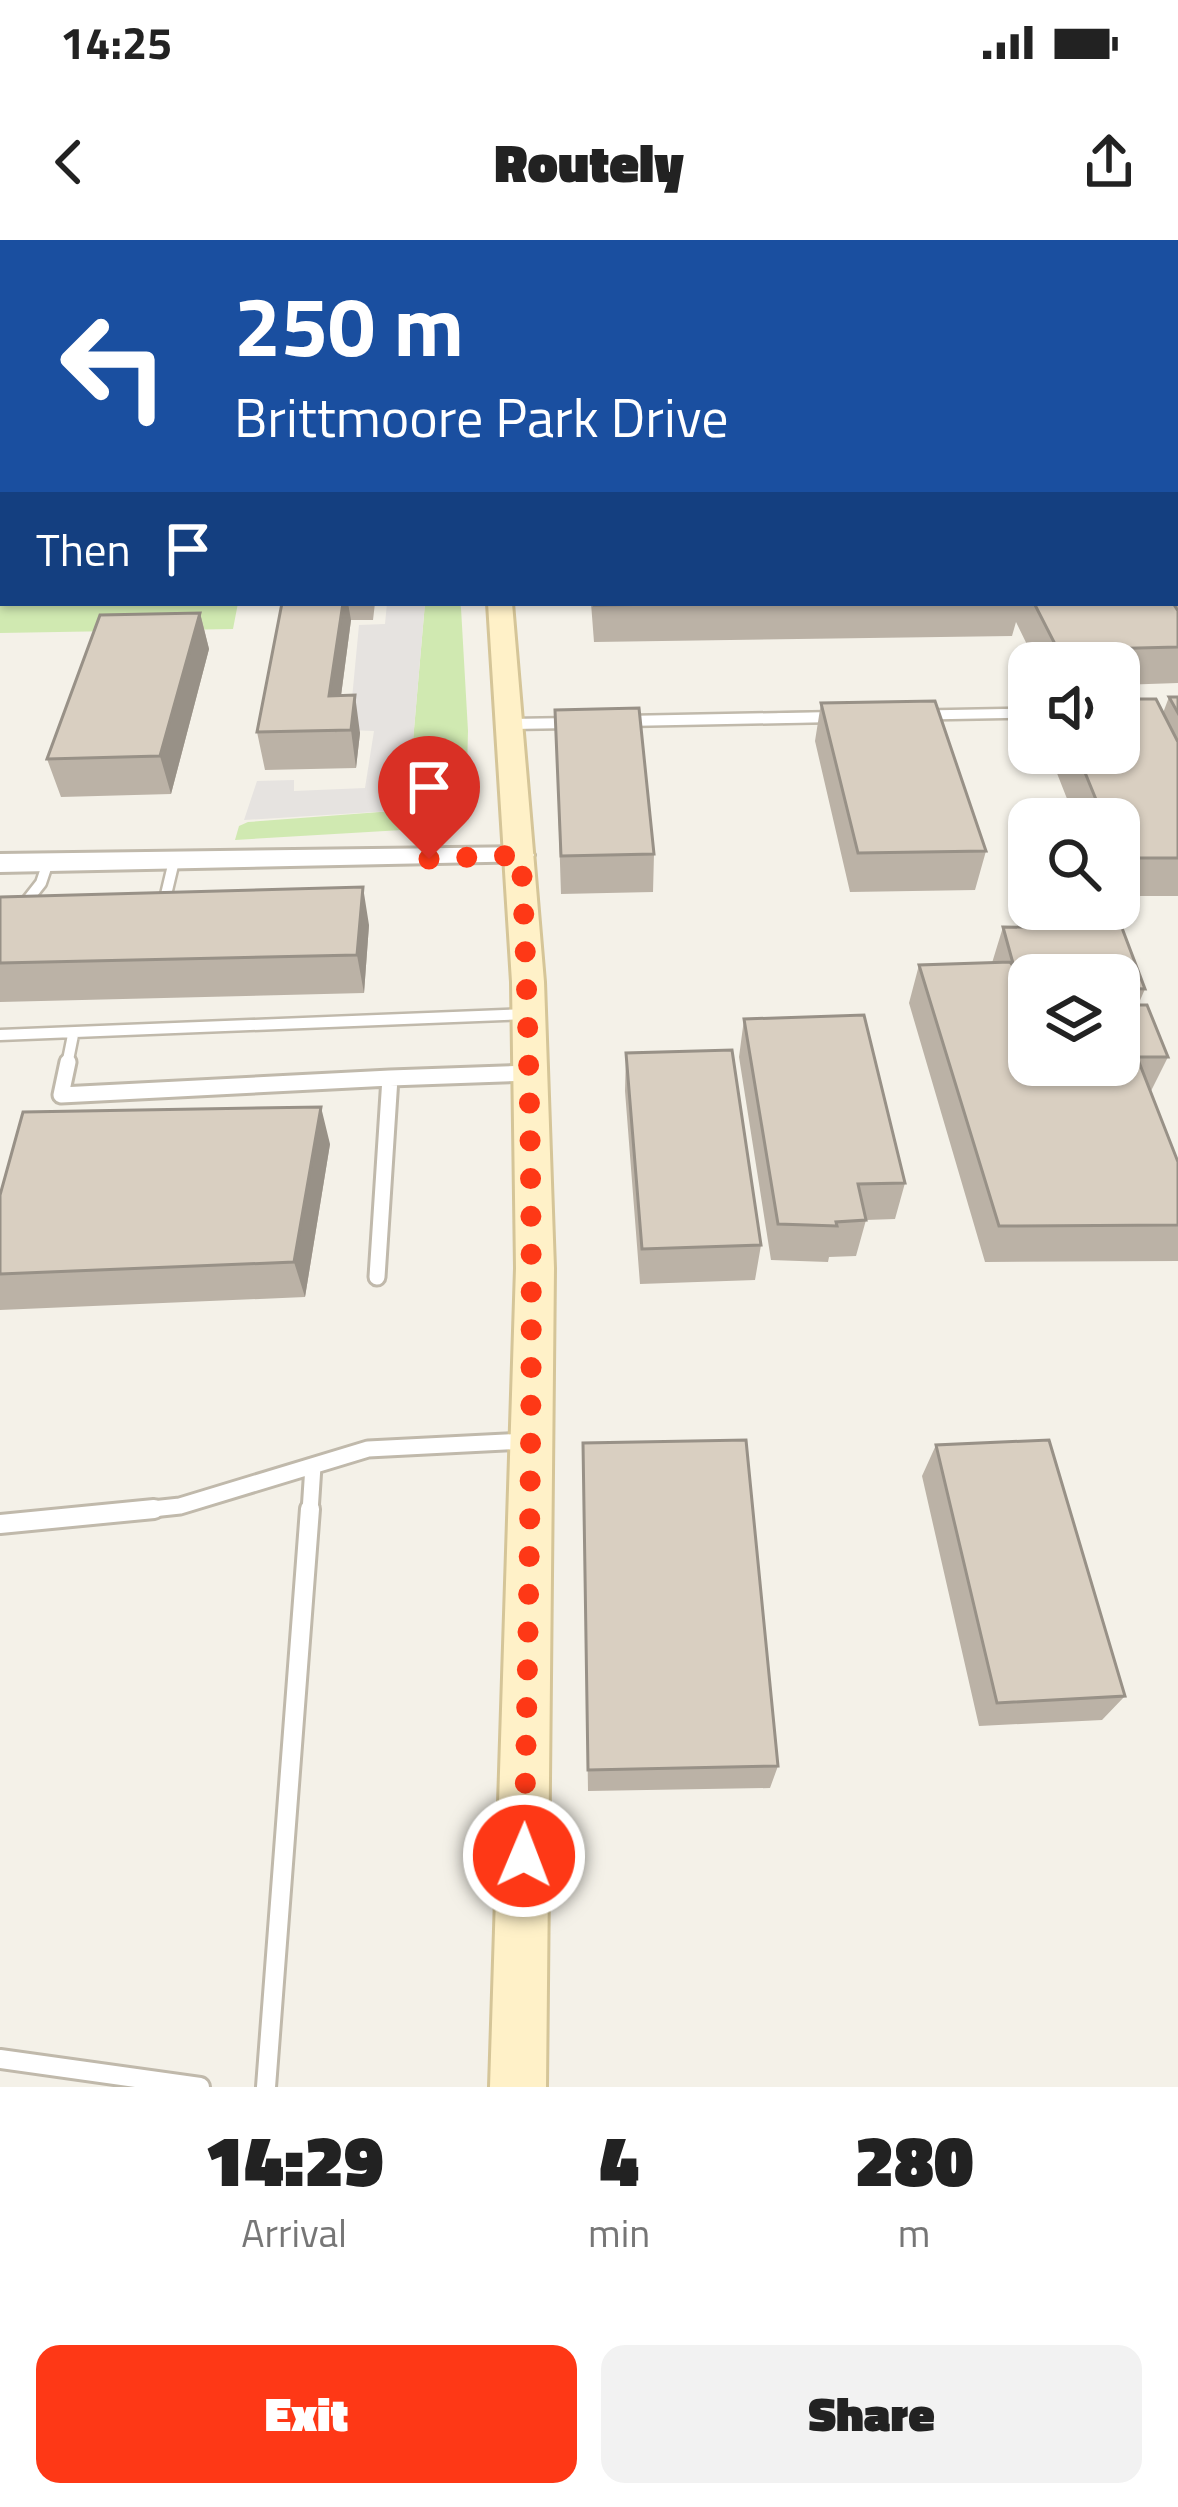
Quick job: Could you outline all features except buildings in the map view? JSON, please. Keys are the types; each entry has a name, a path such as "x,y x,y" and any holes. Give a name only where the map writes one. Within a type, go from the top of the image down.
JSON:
{"main road":[{"path":"500,606 521,855 531,1073 533,1441 518,2087"}],"street":[{"path":"0,862 521,855"}],"lane":[{"path":"914,715 1008,713"},
{"path":"617,722 846,717"},
{"path":"512,724 594,722"},
{"path":"174,860 164,903 187,903"},
{"path":"0,935 33,895 48,862"},
{"path":"0,1035 529,1014"},
{"path":"73,1035 62,1095 531,1073"},
{"path":"377,1277 390,1078"},
{"path":"0,1524 180,1506 368,1449 533,1441"},
{"path":"266,2087 313,1466"},
{"path":"0,2059 200,2087"}],"green space":[{"path":"0,606 237,606 233,629 0,633"},
{"path":"425,606 461,606 468,731 466,811 436,828 235,840 239,826 248,822 407,810"}],"shaded area":[{"path":"387,606 425,606 407,810 244,820 257,781 294,780 294,791 365,788 374,731 349,730 359,625 385,624"}],"route":[{"path":"429,859 521,855 530,1030 535,1361 524,1856"}]}
